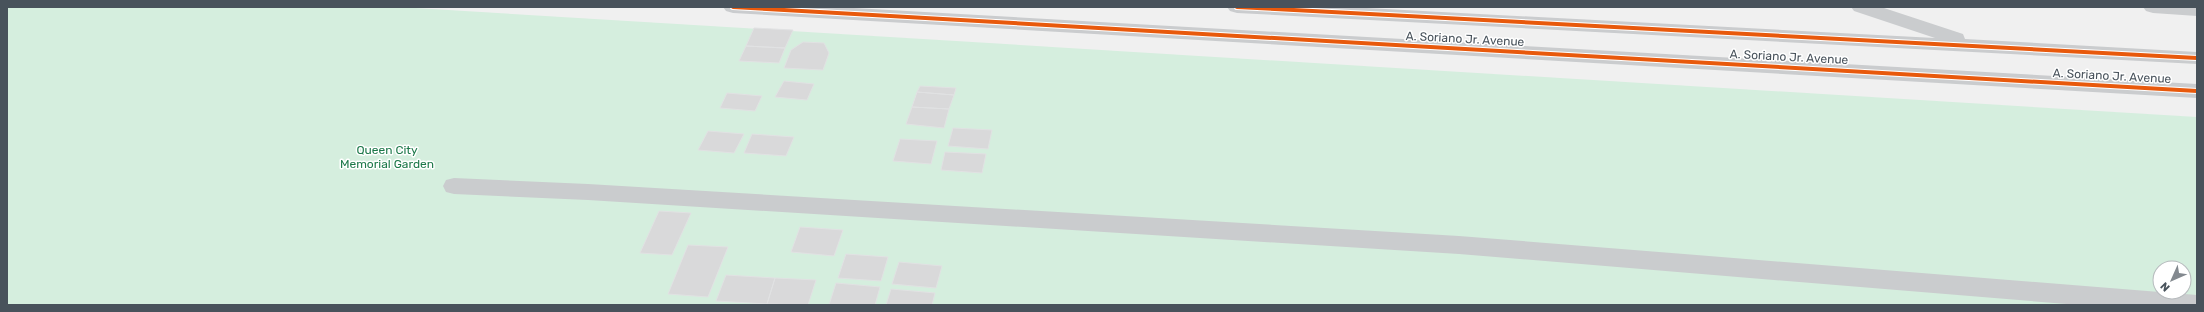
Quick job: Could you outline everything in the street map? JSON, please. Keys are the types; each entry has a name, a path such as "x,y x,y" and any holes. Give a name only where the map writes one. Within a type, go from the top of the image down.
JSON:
{"street":[{"name":"A. Soriano Jr. Avenue","path":"745,7 2197,91"},
{"name":"A. Soriano Jr. Avenue","path":"1237,7 1317,9 1412,16 2197,58"},
{"path":"1245,36 1246,7"},
{"path":"1412,16 1436,7"},
{"path":"1861,7 1983,47"},
{"path":"2153,7 2197,10"},
{"path":"1317,9 1323,41"},
{"path":"454,186 588,192 1459,245 2197,305"}],"green space":[{"name":"Queen City Memorial Garden","path":"7,7 399,7 2197,117 2197,305 7,305"}],"building":[{"path":"754,28 793,30 785,48 746,46"},
{"path":"803,42 824,43 829,53 823,70 784,68 791,50"},
{"path":"746,46 785,48 779,63 739,61"},
{"path":"784,81 814,84 807,100 775,97"},
{"path":"920,86 956,88 954,95 917,92"},
{"path":"917,92 954,95 949,109 912,107"},
{"path":"727,93 762,96 755,111 720,108"},
{"path":"912,107 949,109 944,128 906,124"},
{"path":"953,128 992,130 988,149 948,146"},
{"path":"708,131 744,134 734,153 698,150"},
{"path":"752,134 794,137 786,156 744,153"},
{"path":"900,139 937,141 931,164 893,161"},
{"path":"945,152 986,154 982,173 941,170"},
{"path":"659,211 691,213 672,255 640,253"},
{"path":"800,227 843,230 834,256 791,252"},
{"path":"688,245 728,247 708,297 668,294"},
{"path":"846,254 888,257 881,281 838,278"},
{"path":"899,262 942,266 936,288 892,284"},
{"path":"726,275 775,278 767,304 716,301"},
{"path":"775,278 816,280 808,305 767,304"},
{"path":"836,283 880,287 875,305 829,305"},
{"path":"891,289 935,293 932,305 886,305"}],"cycle path":[{"path":"733,7 2197,91"},
{"path":"1237,7 2197,58"}]}
